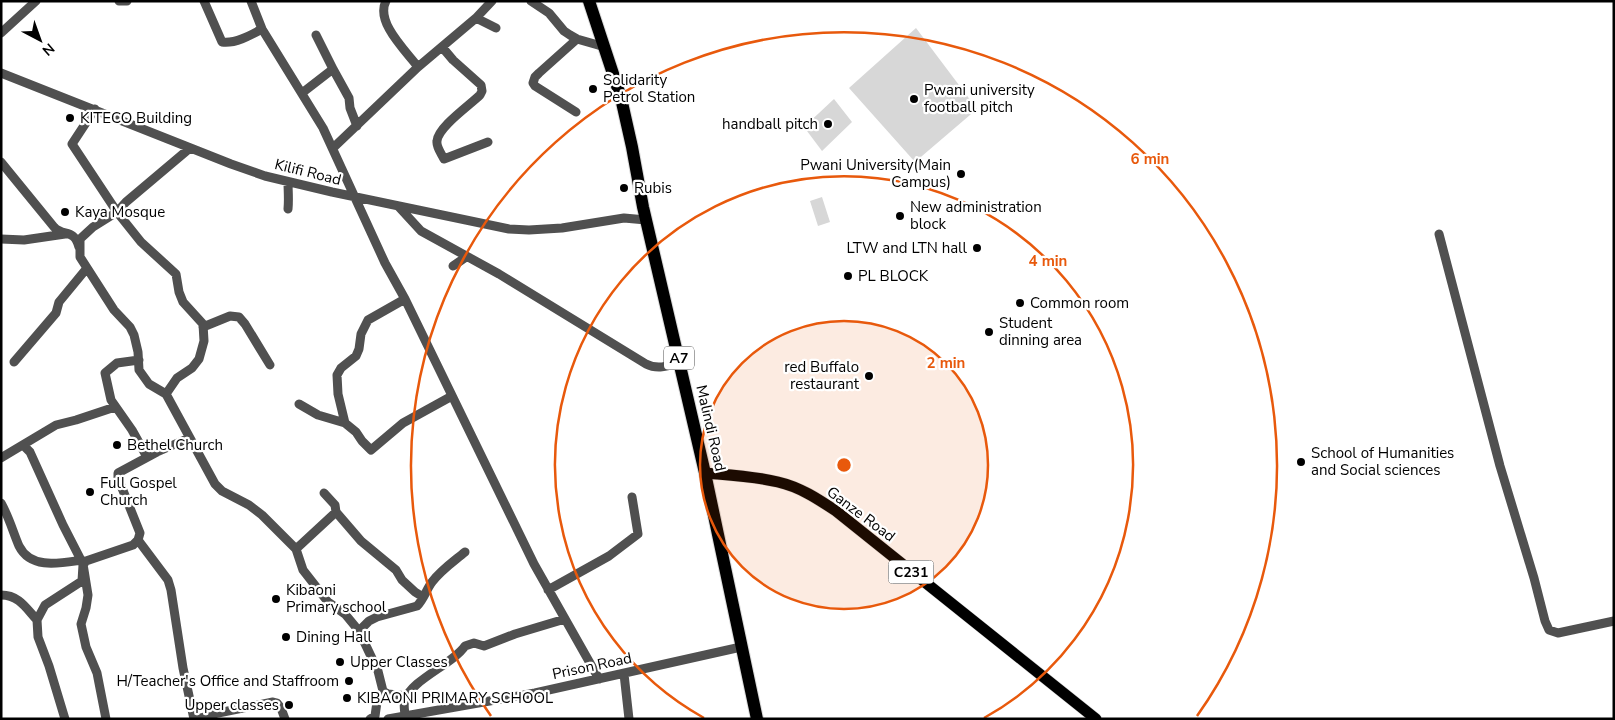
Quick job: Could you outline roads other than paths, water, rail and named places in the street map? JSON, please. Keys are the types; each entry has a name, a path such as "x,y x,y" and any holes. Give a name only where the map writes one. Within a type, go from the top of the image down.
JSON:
{"highway":[{"name":"Malindi Road","path":"589,1 623,106 643,207 705,473 757,719"}],"main road":[{"name":"Ganze Road","path":"705,473 778,482 799,489 819,499 1096,719"}],"street":[{"path":"1,33 36,1"},
{"path":"119,1 127,1"},
{"path":"204,1 222,42 226,43 239,39 262,29"},
{"path":"251,1 262,29 323,128 385,263 405,299 534,564 599,679"},
{"path":"386,1 383,14 387,24 398,42 418,67"},
{"path":"333,148 418,67 476,18 492,1"},
{"path":"531,1 549,13 564,31 577,40 605,46"},
{"path":"546,1 549,13"},
{"path":"476,18 496,28"},
{"path":"316,35 349,98 349,106 357,126"},
{"path":"576,112 533,83 539,73 577,40"},
{"path":"442,47 480,85 482,91 442,130 437,139 439,149 444,159 488,142"},
{"path":"302,94 333,70"},
{"name":"Kilifi Road","path":"1,73 259,174 356,198 486,225 529,230 562,228 624,218 646,220"},
{"path":"95,110 72,144 117,212 142,242 176,274 180,296 204,327 203,346 196,363 177,378 166,394"},
{"path":"80,257 80,239 93,227 117,212 126,202 190,148"},
{"path":"1,162 50,223 57,230 70,233 79,245 80,257 114,310 134,335 139,370 149,384 166,394 215,484 222,492 249,505 262,515 296,548 303,570 328,602 345,614 359,631 378,671 383,691 377,702 375,716 370,719"},
{"path":"288,182 290,199 288,209"},
{"path":"397,206 421,231 530,292 646,364 663,368 680,362"},
{"name":"Kilifi Road","path":"624,218 643,207"},
{"path":"1,239 24,240 70,233"},
{"path":"1439,234 1500,466 1549,630 1558,634 1614,621"},
{"path":"453,266 466,257"},
{"path":"14,362 56,313 59,302 87,268"},
{"path":"345,423 339,398 337,375 341,368 352,360 359,350 360,337 368,320 405,299"},
{"path":"204,327 230,316 240,317 270,365"},
{"path":"139,360 117,363 105,373 109,394 114,407 132,430 148,457"},
{"path":"299,404 318,415 345,423 356,432 371,450 403,423 452,396"},
{"path":"1,458 24,446 56,425 114,407"},
{"path":"1,503 20,549 34,561 43,563 83,562 133,545 138,540 140,533 117,474 189,438"},
{"path":"24,446 30,452 63,525 83,562 88,595 81,624 86,647 97,673 106,719"},
{"path":"324,492 335,504 336,512 361,541 396,570 402,580 415,592 424,597"},
{"path":"548,590 609,556 638,534 632,498"},
{"path":"296,548 336,512"},
{"path":"138,540 168,580 183,668 196,719 273,702 277,703 281,708 286,719"},
{"path":"359,631 369,621 377,617 417,606 431,583 444,569 465,552"},
{"path":"64,719 49,666 38,637 37,620 45,605 82,581 83,562"},
{"path":"1,596 11,595 16,598 37,620"},
{"path":"405,716 404,701 407,696 420,682 460,654 465,646 474,643 484,646 515,634 565,619"},
{"name":"Prison Road","path":"389,719 405,716 432,715 742,647"},
{"path":"624,674 629,719"},
{"path":"383,691 388,694 407,696"}],"place":[{"name":"Solidarity Petrol Station","path":"593,89"},
{"name":"Pwani university football pitch","path":"914,99"},
{"name":"KITECO Building","path":"70,118"},
{"name":"handball pitch","path":"828,124"},
{"name":"Pwani University(Main Campus)","path":"961,174"},
{"name":"Rubis","path":"624,188"},
{"name":"Kaya Mosque","path":"65,212"},
{"name":"New administration block","path":"900,216"},
{"name":"LTW and LTN hall","path":"977,248"},
{"name":"PL BLOCK","path":"848,276"},
{"name":"Common room","path":"1020,303"},
{"name":"Student dinning area","path":"989,332"},
{"name":"red Buffalo restaurant","path":"869,376"},
{"name":"Bethel Church","path":"117,445"},
{"name":"School of Humanities and Social sciences","path":"1301,462"},
{"name":"Full Gospel Church","path":"90,492"},
{"name":"Kibaoni Primary school","path":"276,599"},
{"name":"Dining Hall","path":"286,637"},
{"name":"Upper Classes","path":"340,662"},
{"name":"H/Teacher's Office and Staffroom","path":"349,681"},
{"name":"KIBAONI PRIMARY SCHOOL","path":"347,698"},
{"name":"Upper classes","path":"289,705"}]}
